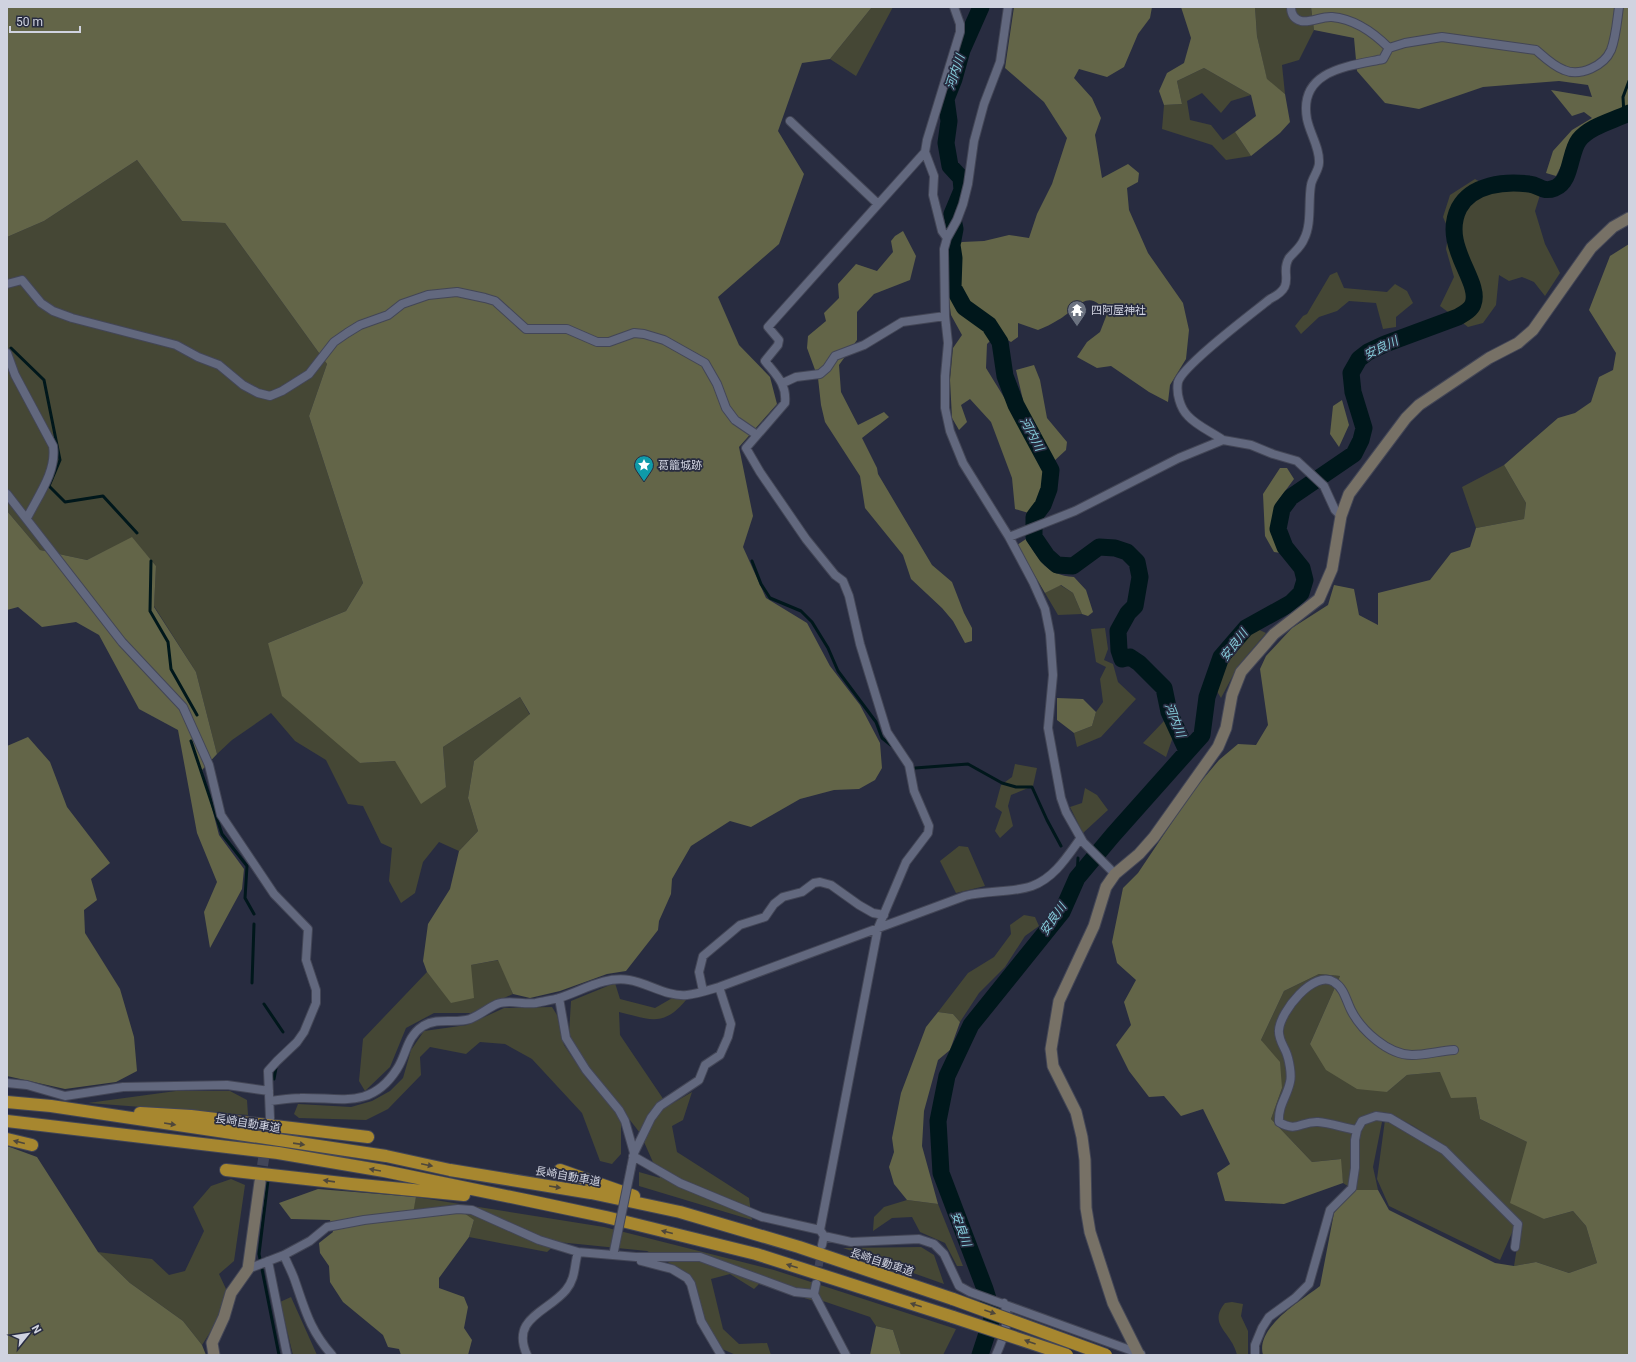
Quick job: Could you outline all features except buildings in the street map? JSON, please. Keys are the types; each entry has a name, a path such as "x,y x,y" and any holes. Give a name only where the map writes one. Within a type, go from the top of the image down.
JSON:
{"highway":[{"name":"長崎自動車道","path":"7,1102 52,1106 386,1156 450,1170 590,1193 680,1212 798,1247 953,1299 1106,1355"},
{"path":"52,1106 191,1116 368,1137"},
{"path":"7,1121 278,1153 384,1172 606,1217 756,1254 1067,1355"},
{"path":"7,1139 32,1145"},
{"path":"226,1170 535,1202"},
{"path":"560,1170 680,1212"}],"street":[{"path":"822,1245 822,1233 878,928 906,862 928,833 929,826 914,791 909,765 888,732 860,644 843,581 835,575 806,539 747,452 746,448 784,403 786,394 783,383 765,361 778,345 779,340 768,327 925,152 927,140 960,32 960,24 954,7"},
{"path":"1008,7 1000,62 984,104 974,141 968,184 957,220 948,235 944,249 945,316 948,343 945,376 945,408 950,431 963,463 1009,537 1033,582 1045,609 1050,634 1053,675 1048,728 1061,798 1066,812 1082,840 1112,871"},
{"path":"1291,7 1294,17 1302,21 1332,17 1361,25 1374,33 1389,48"},
{"path":"1341,516 1335,510 1324,486 1297,461 1273,454 1251,445 1223,440 1188,417 1179,400 1178,382 1182,376 1214,345 1270,298 1281,294 1286,284 1289,258 1305,239 1311,185 1319,164 1318,150 1306,118 1307,101 1315,83 1326,73 1383,58 1389,48 1405,43 1442,37 1536,50 1545,59 1564,70 1588,70 1602,63 1611,50 1619,7"},
{"path":"790,121 878,204"},
{"path":"925,152 933,170 933,195 942,231 948,235"},
{"path":"1140,1354 1113,1303 1090,1232 1086,1208 1085,1160 1082,1137 1076,1112 1053,1066 1051,1049 1059,1002 1094,926 1112,871 1131,862 1154,837 1218,747 1226,728 1232,695 1241,672 1274,634 1319,599 1332,569 1341,516 1349,494 1406,418 1419,405 1489,358 1518,343 1533,330 1590,248 1613,227 1629,218"},
{"path":"7,284 22,280 41,303 53,311 72,318 176,345 198,357 219,365 243,385 258,393 270,396 282,391 309,374 334,342 360,325 388,315 402,304 442,292 457,292 478,296 495,301 526,329 567,329 597,342 609,342 634,333 644,334 664,340 705,363 717,384 726,408 735,420 757,435"},
{"path":"783,383 796,377 820,374 827,368 835,356 864,345 902,322 945,316"},
{"path":"7,354 15,375 53,446 55,457 48,478 27,518"},
{"path":"1009,537 1023,530 1075,511 1179,458 1223,440"},
{"path":"7,494 122,642 183,707 209,764 221,815 274,894 302,921 308,929 306,960 316,990 316,1003 304,1032 297,1042 277,1060 268,1071 270,1118"},
{"path":"270,1101 300,1098 350,1100 369,1096 382,1087 398,1068 413,1035 424,1025 437,1021 469,1019 497,1004 507,1002 532,1003 559,998 600,982 616,979 629,980 676,995 687,995 719,987 980,892 1032,886 1056,870 1082,840"},
{"path":"703,991 699,972 704,956 740,925 765,917 774,904 783,897 802,892 814,883 820,882 832,885 859,905 873,913 884,915"},
{"path":"1358,1130 1317,1122 1299,1127 1286,1126 1279,1122 1278,1111 1291,1081 1287,1054 1280,1041 1278,1030 1282,1018 1298,994 1320,980 1333,980 1340,986 1358,1024 1369,1034 1390,1048 1411,1055 1454,1050"},
{"path":"612,1253 633,1154 651,1118 660,1106 699,1080 705,1065 720,1055 728,1037 731,1024 719,987"},
{"path":"559,998 566,1038 586,1070 619,1110 625,1121 633,1154 680,1183 762,1217 851,1242 919,1239 934,1244 944,1254 959,1286 970,1292 1004,1303 1140,1354"},
{"path":"7,1082 27,1085 65,1096 123,1087 220,1085 269,1091"},
{"path":"1256,1355 1255,1345 1262,1328 1269,1317 1295,1298 1309,1284 1330,1210 1352,1188 1358,1130 1362,1121 1376,1116 1390,1118 1444,1150 1518,1224 1515,1247"},
{"path":"252,1268 260,1182"},
{"path":"214,1355 212,1343 224,1317 231,1293 252,1268 284,1255 310,1241 327,1227 364,1220 458,1209 472,1210 539,1240 578,1252 612,1253 636,1257 700,1257 795,1292 814,1294"},
{"path":"527,1355 524,1348 524,1328 539,1310 566,1290 572,1281 578,1252"},
{"path":"284,1255 315,1334 332,1355"},
{"path":"636,1257 642,1262 672,1269 687,1278 691,1284 701,1321 721,1355"},
{"path":"267,1262 287,1355"},
{"path":"816,1284 814,1294 846,1355"},
{"path":"996,1355 1006,1329 1007,1309 1004,1303"}],"green space":[{"path":"7,7 872,7 830,59 802,63 778,131 804,174 779,244 718,297 739,345 770,377 777,404 739,447 753,516 743,547 766,598 807,623 830,666 860,705 880,743 882,768 875,780 859,789 834,790 800,799 751,827 730,821 691,846 672,879 671,894 659,921 658,930 626,971 607,974 560,991 530,998 513,994 498,960 471,965 474,998 451,1003 427,972 423,961 428,924 450,889 459,851 478,831 468,798 474,761 530,714 520,697 443,747 446,787 421,804 395,761 360,763 282,696 268,643 346,611 363,583 309,416 327,364 225,223 182,221 137,160 44,221 7,237"},
{"path":"872,7 893,7 856,76 830,59"},
{"path":"1014,7 1152,7 1150,18 1138,34 1124,67 1107,77 1079,69 1074,78 1092,98 1101,118 1095,135 1102,178 1128,164 1139,173 1138,182 1127,188 1129,210 1148,253 1183,303 1189,330 1186,359 1170,385 1168,402 1149,392 1111,366 1097,368 1077,357 1087,342 1100,332 1107,314 1100,305 1094,301 1088,300 1083,302 1056,321 1038,330 1018,323 1018,337 1011,342 997,334 987,344 986,368 1010,407 1023,400 1016,370 1034,365 1040,380 1047,418 1067,442 1066,450 1053,462 1044,479 1041,495 1032,514 1015,509 1012,478 991,422 970,399 961,405 967,422 959,430 952,418 950,380 953,348 962,335 951,315 948,292 948,252 962,242 984,241 1009,235 1029,238 1037,214 1052,184 1067,138 1044,102 1005,68"},
{"path":"1181,7 1255,7 1257,36 1267,79 1285,94 1290,122 1280,133 1251,156 1235,132 1256,116 1251,95 1204,68 1177,81 1182,104 1164,105 1159,91 1167,73 1184,63 1191,38"},
{"path":"1255,7 1311,7 1314,30 1299,60 1282,65 1285,94 1267,80 1257,36"},
{"path":"1311,7 1629,7 1629,111 1577,135 1556,176 1546,173 1553,151 1572,130 1592,118 1584,112 1572,116 1551,90 1592,97 1588,85 1559,81 1483,87 1419,109 1385,103 1357,71 1354,38 1314,30"},
{"path":"1204,68 1251,95 1231,101 1221,113 1202,93 1187,101 1190,120 1211,125 1223,140 1235,132 1251,156 1226,160 1212,145 1162,129 1164,105 1182,104 1177,81"},
{"path":"137,160 182,221 225,223 327,364 309,416 363,583 346,611 268,643 360,763 395,761 446,787 443,747 520,697 530,715 474,761 468,798 478,831 459,851 439,842 423,862 415,893 401,903 389,881 392,848 381,843 363,806 348,804 326,760 295,741 271,713 232,740 217,754 196,672 154,606 156,566 132,538 87,560 40,550 7,511 7,237 44,221"},
{"path":"1475,179 1494,190 1531,188 1540,195 1535,211 1545,244 1560,273 1545,296 1534,282 1522,277 1509,281 1499,275 1496,305 1483,323 1468,327 1440,306 1454,277 1446,249 1449,231 1443,217 1450,195"},
{"path":"903,231 916,256 910,280 874,294 857,312 857,340 839,365 841,392 858,425 884,412 889,417 862,438 877,468 878,474 932,565 952,582 964,613 972,628 972,641 965,643 953,621 942,608 911,579 903,555 865,508 860,476 825,422 821,405 818,378 807,348 808,336 826,321 824,313 839,298 838,284 856,264 877,271 893,252 891,241 895,236"},
{"path":"1629,244 1629,1355 1263,1355 1262,1345 1266,1335 1273,1325 1281,1316 1320,1286 1334,1213 1354,1190 1378,1190 1389,1210 1495,1263 1514,1266 1536,1262 1569,1273 1597,1263 1586,1226 1573,1211 1544,1219 1510,1203 1527,1142 1480,1119 1476,1097 1451,1098 1440,1072 1407,1075 1387,1092 1357,1089 1326,1070 1310,1044 1340,976 1319,974 1284,991 1261,1040 1280,1062 1282,1088 1271,1119 1312,1162 1341,1159 1343,1183 1284,1204 1225,1201 1217,1173 1230,1164 1203,1109 1181,1116 1164,1096 1149,1097 1129,1071 1116,1045 1131,1025 1124,1002 1136,980 1117,963 1112,942 1123,888 1138,873 1193,791 1219,760 1238,744 1256,745 1268,725 1260,669 1266,656 1292,628 1328,605 1334,585 1354,589 1359,615 1378,625 1378,593 1430,580 1451,553 1470,547 1476,528 1524,519 1526,503 1504,465 1558,418 1575,413 1591,402 1599,377 1613,370 1616,353 1589,310 1610,256"},
{"path":"1337,272 1344,288 1387,292 1395,284 1407,291 1413,303 1396,317 1396,327 1383,329 1376,303 1349,301 1337,311 1319,317 1301,334 1295,326 1303,316 1307,314 1330,275"},
{"path":"1342,400 1349,425 1339,447 1330,434 1333,406"},
{"path":"1504,465 1526,503 1524,519 1476,528 1462,487"},
{"path":"1280,468 1287,468 1294,479 1277,502 1275,530 1281,553 1274,552 1265,536 1263,494"},
{"path":"7,511 40,550 87,560 132,537 156,566 154,607 196,672 217,754 202,770 219,835 244,869 242,889 210,948 204,912 217,882 197,833 178,730 139,709 99,635 76,622 42,627 18,607 7,610"},
{"path":"1026,539 1044,565 1050,570 1064,576 1074,577 1086,590 1093,612 1088,616 1082,614 1073,593 1061,585 1045,593 1017,545"},
{"path":"1060,585 1073,593 1082,614 1058,615 1045,593"},
{"path":"1105,628 1108,649 1104,660 1113,664 1118,682 1136,699 1101,737 1077,747 1074,733 1092,726 1096,712 1103,702 1100,679 1106,667 1096,662 1091,629"},
{"path":"1255,628 1266,633 1238,666 1221,698 1215,688 1228,655"},
{"path":"1057,698 1083,699 1096,712 1092,726 1074,733 1057,720"},
{"path":"1164,721 1174,734 1166,757 1143,743"},
{"path":"28,737 50,762 67,807 110,863 91,879 97,900 84,910 85,933 120,989 134,1037 137,1071 116,1082 65,1089 7,1076 7,746"},
{"path":"1015,764 1037,768 1033,786 1011,795 1008,806 1013,826 1000,838 995,831 1002,812 995,807 1001,785 1012,777"},
{"path":"1085,788 1097,795 1108,810 1083,833 1070,807 1082,803"},
{"path":"959,846 968,847 985,886 956,893 940,861"},
{"path":"1024,915 1035,917 1039,926 1025,936 1005,967 979,993 960,1022 953,1014 938,1012 968,973 994,957 1011,934 1010,925"},
{"path":"499,960 513,994 471,1013 434,1013 406,1028 390,1067 365,1091 359,1081 363,1039 427,972 452,1003 471,965"},
{"path":"1319,974 1340,976 1310,1044 1387,1092 1407,1075 1440,1072 1476,1097 1480,1119 1527,1142 1544,1219 1573,1211 1586,1226 1597,1263 1569,1273 1536,1262 1514,1266 1521,1222 1474,1174 1441,1145 1404,1121 1384,1112 1373,1167 1378,1190 1354,1190 1343,1183 1340,1159 1312,1162 1271,1119 1282,1088 1261,1040 1284,991"},
{"path":"615,983 620,999 655,1008 674,997 686,1000 678,1009 663,1018 647,1019 619,1012 620,1035 668,1106 692,1092 683,1120 672,1126 677,1152 749,1198 752,1220 639,1186 639,1172 660,1178 640,1133 588,1066 569,1034 571,1001"},
{"path":"552,1007 557,1015 564,1045 587,1079 615,1111 621,1122 621,1154 612,1164 600,1161 582,1113 532,1059 505,1044 480,1042 466,1054 430,1047 420,1057 421,1075 388,1109 366,1120 299,1118 294,1114 298,1104 351,1107 372,1101 390,1091 403,1078 411,1050 424,1031 467,1025 504,1008"},
{"path":"938,1012 953,1014 960,1022 950,1050 938,1060 924,1111 922,1146 938,1204 907,1200 894,1184 889,1167 894,1152 892,1138 901,1093 926,1027"},
{"path":"176,1091 230,1091 247,1100 248,1115 88,1103"},
{"path":"1385,1120 1441,1153 1515,1226 1500,1260 1389,1206 1377,1179"},
{"path":"7,1146 37,1157 98,1252 130,1283 183,1321 202,1345 206,1355 7,1355"},
{"path":"231,1179 245,1185 234,1261 219,1274 227,1291 218,1320 202,1345 183,1321 130,1283 98,1252 152,1259 169,1275 185,1271 204,1231 193,1207 211,1186"},
{"path":"318,1189 416,1197 412,1219 461,1211 474,1220 469,1237 439,1278 439,1288 464,1297 468,1307 464,1328 472,1340 468,1355 401,1355 399,1349 388,1347 383,1335 343,1302 330,1282 329,1266 320,1253 319,1243 333,1232 330,1220 291,1219 279,1203"},
{"path":"416,1197 604,1227 774,1270 956,1329 943,1355 901,1355 893,1330 876,1326 870,1317 823,1301 814,1301 759,1284 754,1289 730,1274 711,1279 723,1329 739,1344 767,1343 771,1355 736,1355 722,1349 702,1314 693,1283 686,1272 647,1251 558,1242 547,1252 469,1237 474,1220 411,1219"},
{"path":"907,1200 938,1204 963,1266 957,1266 945,1243 920,1232 912,1217 892,1218 873,1231 874,1217 884,1207"},
{"path":"921,1247 934,1255 944,1284 843,1248"},
{"path":"291,1297 317,1355 293,1355 280,1302"},
{"path":"1232,1302 1243,1304 1241,1316 1248,1331 1248,1355 1237,1355 1220,1323 1220,1311 1225,1303"},
{"path":"876,1326 893,1330 901,1355 870,1355"}],"waterway":[{"name":"河内川","path":"981,7 962,50 954,79 946,99 949,121 946,143 950,166 961,178 962,190 952,214 955,229 952,245 954,258 953,287 964,307 989,325 1000,342 1005,376 1016,405 1051,470 1049,489 1043,505 1034,517 1034,537 1047,556 1057,565 1073,566 1099,547 1115,548 1127,552 1137,562 1140,577 1135,606 1128,613 1118,631 1119,650 1122,659 1130,657 1139,663 1164,688 1169,712 1187,751"},
{"path":"1624,115 1623,97 1629,81"},
{"name":"安良川","path":"980,1355 993,1315 985,1289 941,1173 938,1121 947,1076 971,1025 1062,912 1077,878 1202,735 1207,697 1221,657 1246,628 1291,603 1301,593 1305,580 1302,568 1285,547 1278,529 1282,509 1291,497 1354,454 1361,440 1364,428 1353,392 1351,373 1359,359 1368,352 1385,344 1458,317 1471,308 1474,295 1472,285 1457,249 1454,236 1455,222 1459,208 1472,194 1490,186 1520,183 1533,185 1547,190 1555,188 1565,179 1573,152 1579,140 1595,127 1629,113"},
{"path":"11,348 44,380 60,460 49,486 65,502 103,496 137,533"},
{"path":"151,561 150,611 168,642 171,669 197,715"},
{"path":"752,561 761,584 770,598 801,611 812,622 828,648 838,671 876,722 882,738 892,746"},
{"path":"191,741 222,834 247,866 245,898 254,914"},
{"path":"915,768 968,764 1002,783 1016,787 1032,787 1061,846"},
{"path":"1077,878 1078,858"},
{"path":"252,983 254,924"},
{"path":"264,1004 283,1032"},
{"path":"274,1079 276,1068"},
{"path":"268,1180 259,1254 279,1355"}],"tunnel":[{"path":"260,1182 268,1130"},
{"path":"817,1278 821,1250"}],"place":[{"name":"四阿屋神社","path":"1077,327"},
{"name":"葛籠城跡","path":"644,482"}]}
